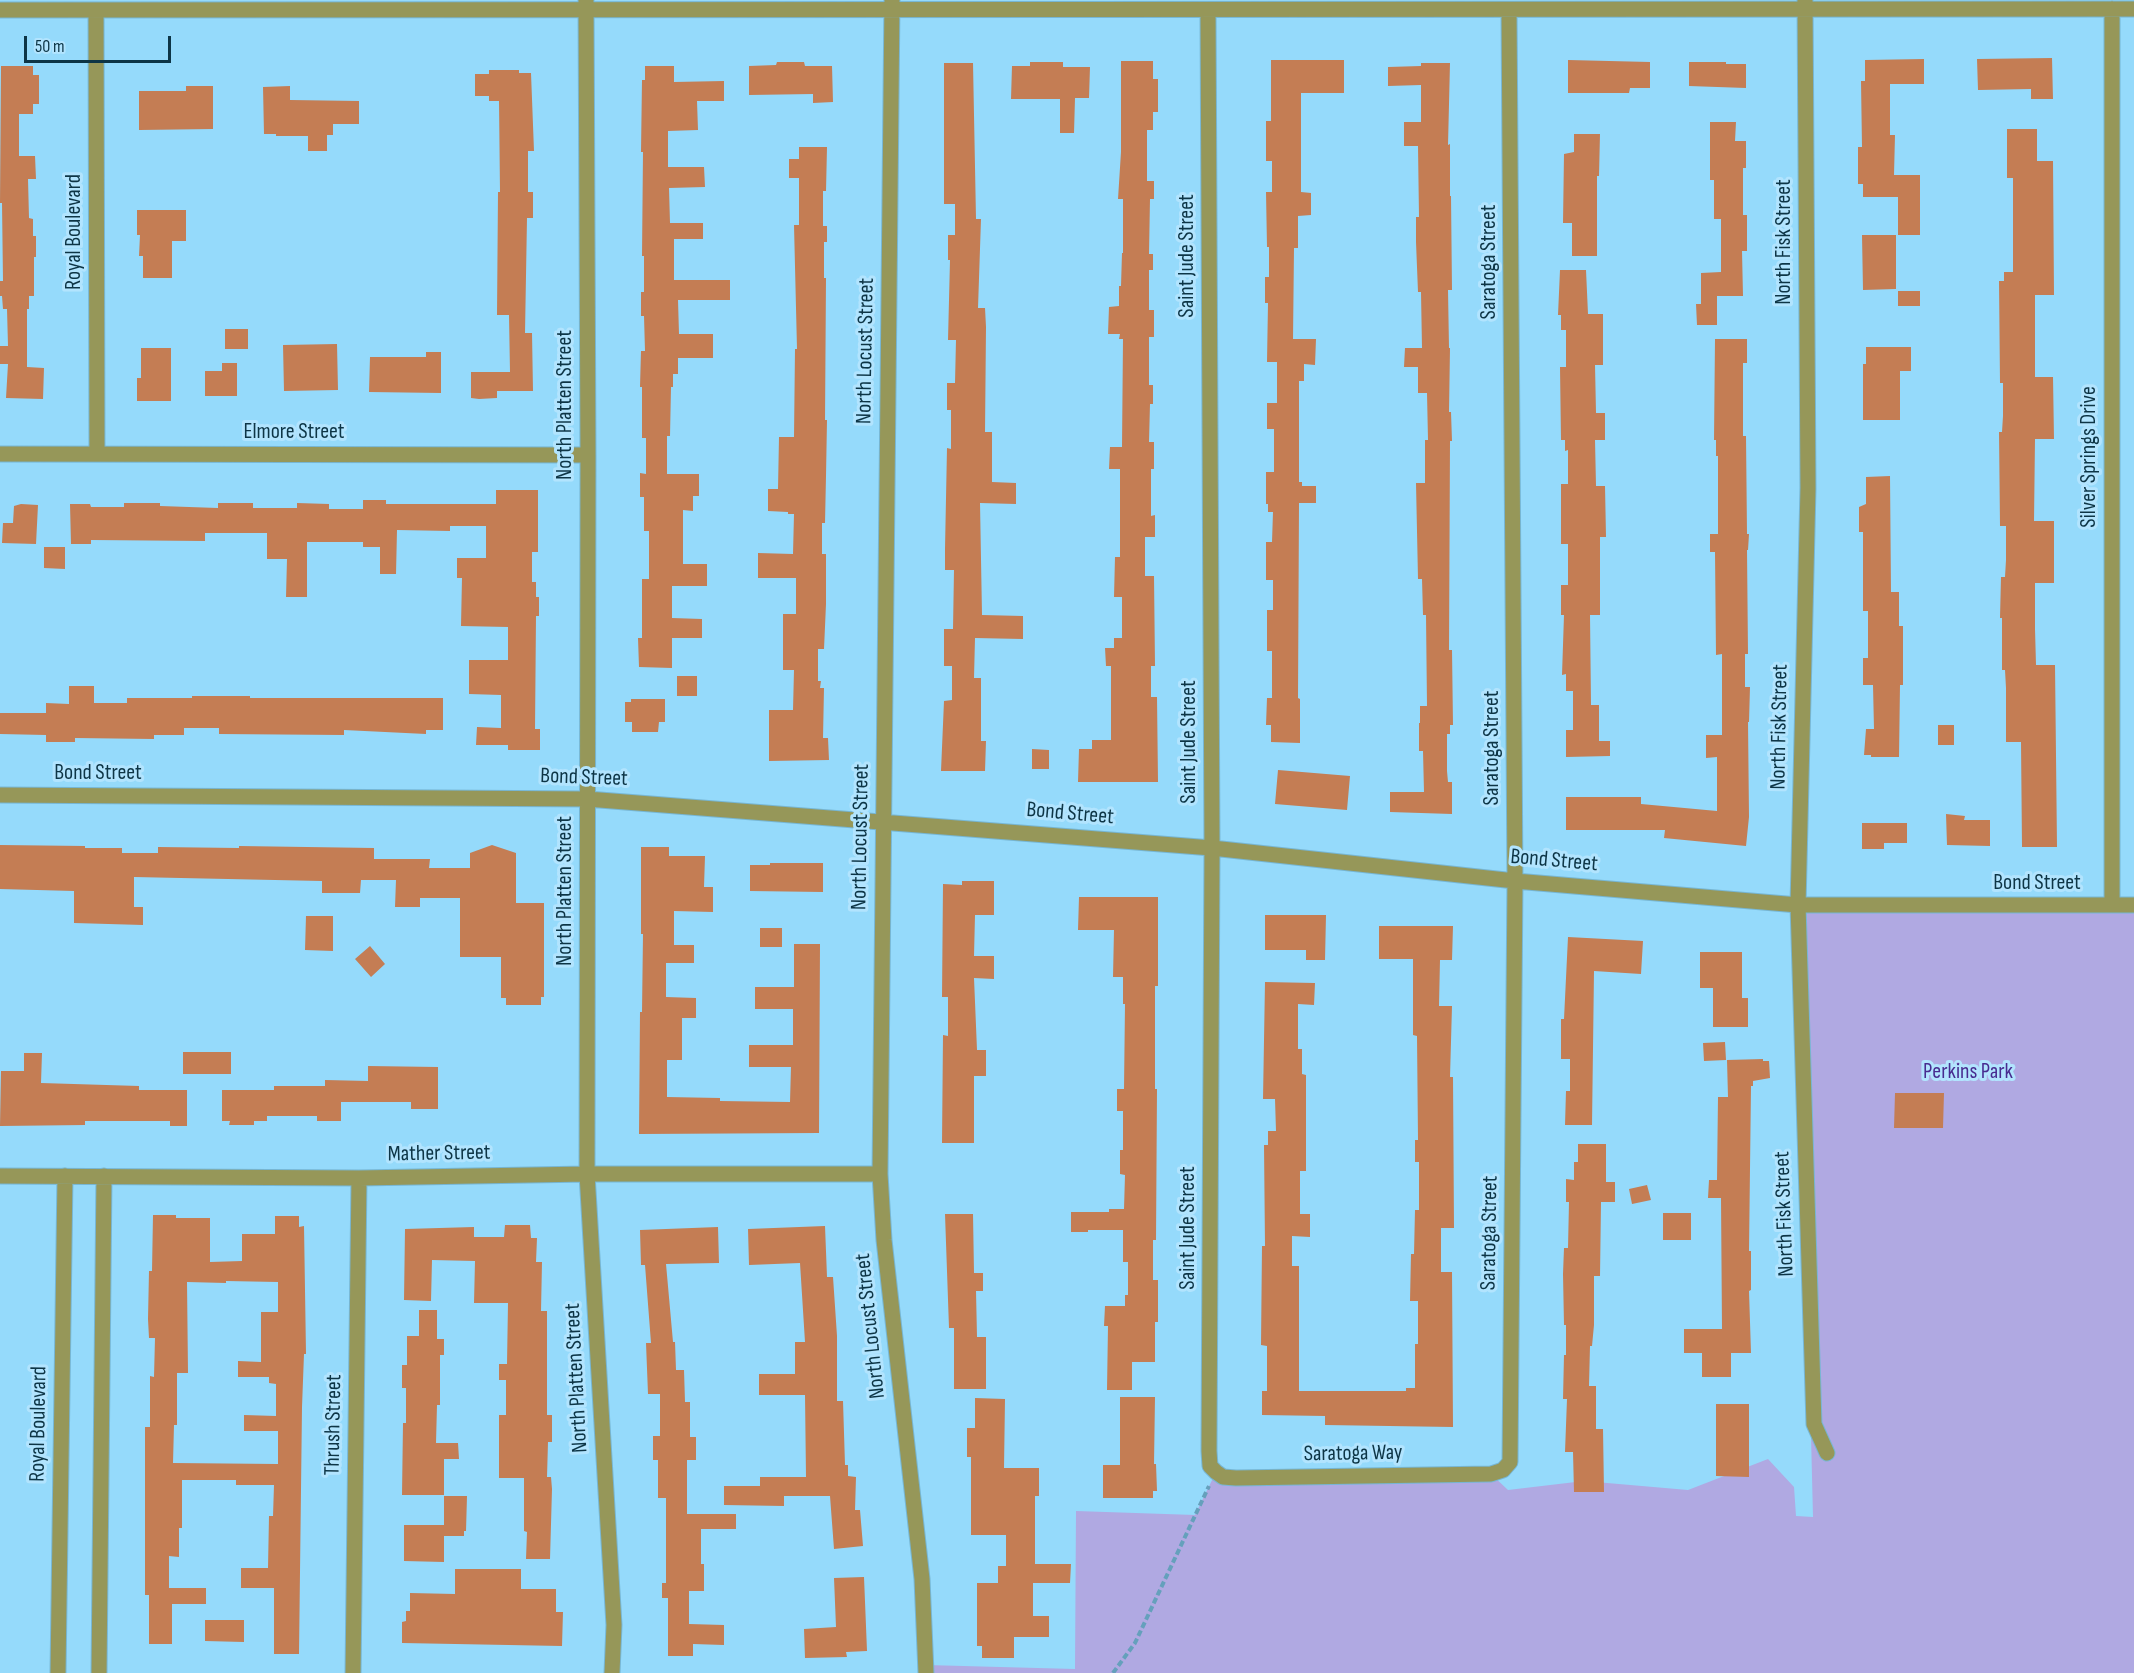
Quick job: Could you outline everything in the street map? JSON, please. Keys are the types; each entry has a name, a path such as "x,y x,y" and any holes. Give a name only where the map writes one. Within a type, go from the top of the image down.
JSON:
{"street":[{"path":"0,10 586,5 892,5 1208,10 1509,10 1805,5 2134,9"},
{"name":"North Platten Street","path":"586,5 587,1174 614,1625 612,1673"},
{"name":"North Locust Street","path":"892,5 879,1174 884,1240 922,1579 926,1673"},
{"name":"North Fisk Street","path":"1805,5 1809,488 1798,905 1814,1424 1827,1453"},
{"name":"Silver Springs Drive","path":"2112,9 2112,905"},
{"name":"Royal Boulevard","path":"96,10 97,454"},
{"name":"Saint Jude Street","path":"1208,10 1212,848 1209,1450 1210,1466 1216,1472"},
{"name":"Saratoga Street","path":"1491,1474 1503,1470 1510,1462 1515,881 1509,10"},
{"name":"Elmore Street","path":"0,454 588,455"},
{"name":"Bond Street","path":"0,795 587,799 1212,848 1515,881 1798,905 2134,905"},
{"name":"Mather Street","path":"0,1176 359,1178 587,1174 879,1174"},
{"name":"Royal Boulevard","path":"58,1673 65,1176"},
{"path":"99,1673 104,1176"},
{"name":"Thrush Street","path":"353,1673 359,1178"},
{"name":"Saratoga Way","path":"1216,1472 1223,1477 1236,1478 1491,1474"}],"path":[{"path":"1113,1673 1135,1643 1216,1472"}],"green space":[{"name":"Perkins Park","path":"1798,905 2134,906 2134,1673 926,1673 926,1665 1075,1669 1076,1511 1195,1515 1216,1472 1491,1474 1508,1490 1584,1481 1688,1490 1768,1459 1794,1487 1796,1516 1813,1517"}],"building":[{"path":"2052,58 2053,99 2031,99 2031,89 1978,90 1977,59"},
{"path":"1924,59 1924,84 1890,84 1890,135 1895,135 1894,175 1920,175 1920,235 1898,235 1898,197 1863,197 1863,184 1858,184 1858,147 1862,147 1861,81 1865,81 1865,60"},
{"path":"1271,60 1344,60 1344,93 1301,93 1301,192 1311,193 1311,215 1298,216 1298,248 1294,248 1293,339 1316,339 1315,365 1304,364 1304,381 1299,381 1299,482 1302,482 1302,486 1316,486 1316,503 1299,503 1298,698 1300,699 1300,743 1271,742 1271,725 1266,725 1267,698 1272,698 1272,651 1267,651 1267,610 1273,610 1273,580 1266,580 1266,542 1272,542 1273,512 1268,512 1268,504 1266,504 1266,472 1274,472 1274,429 1267,429 1267,403 1277,403 1277,362 1267,362 1268,303 1265,303 1265,277 1269,277 1266,192 1272,192 1272,161 1266,161 1266,121 1271,121"},
{"path":"1568,60 1650,62 1650,88 1630,88 1629,93 1568,93"},
{"path":"1121,61 1153,61 1153,79 1158,79 1158,112 1153,112 1153,130 1147,130 1147,181 1154,181 1154,199 1150,199 1149,254 1153,254 1153,270 1149,270 1149,310 1154,310 1154,337 1149,337 1149,385 1153,385 1153,404 1150,404 1149,442 1154,442 1154,469 1151,469 1151,516 1155,515 1155,537 1145,537 1145,576 1154,576 1155,666 1151,666 1151,697 1157,697 1158,782 1078,782 1079,749 1092,749 1092,740 1111,740 1111,666 1106,666 1105,648 1114,648 1114,638 1122,638 1122,597 1114,597 1115,557 1120,557 1120,469 1109,469 1110,447 1122,447 1123,339 1119,339 1120,334 1108,334 1109,307 1119,306 1123,253 1123,199 1118,199 1121,152"},
{"path":"777,62 804,62 805,66 832,66 833,102 813,103 813,94 749,95 749,66 776,65"},
{"path":"1030,62 1063,62 1063,67 1090,67 1089,98 1075,98 1074,133 1060,133 1060,99 1011,99 1012,66 1030,66"},
{"path":"1689,62 1746,64 1746,88 1689,86"},
{"path":"944,63 973,63 976,219 981,219 978,308 985,308 986,327 985,432 992,432 992,482 1016,483 1016,504 980,503 982,615 1023,616 1023,639 975,638 974,678 981,678 981,741 986,741 985,771 941,771 944,701 952,700 952,666 944,666 944,629 953,629 954,570 945,570 945,549 947,448 951,449 951,410 947,410 947,383 955,383 956,340 948,340 950,260 948,260 948,235 955,235 955,204 944,204"},
{"path":"1421,63 1450,63 1448,145 1450,144 1452,290 1448,290 1449,412 1451,412 1452,441 1450,441 1449,650 1452,650 1453,725 1450,725 1450,734 1447,734 1447,771 1448,782 1452,782 1452,814 1390,812 1390,792 1424,792 1423,751 1419,751 1419,723 1420,706 1427,706 1426,615 1423,615 1422,579 1418,579 1416,483 1425,483 1425,440 1428,440 1427,393 1418,393 1418,367 1404,367 1405,348 1422,348 1421,292 1418,292 1416,242 1416,217 1419,217 1418,146 1404,146 1404,122 1421,122 1421,85 1388,86 1388,67 1421,66"},
{"path":"1,66 33,66 33,75 39,75 39,104 33,104 33,114 19,114 19,156 35,156 36,179 28,179 29,218 33,219 36,257 34,257 34,296 29,296 29,309 27,309 27,367 44,368 43,399 6,398 8,364 0,364 0,346 8,346 7,309 3,309 2,296 0,296 0,281 3,281 2,203 0,203"},
{"path":"645,66 674,66 674,82 724,81 724,101 697,101 698,130 668,131 668,167 704,167 705,187 669,188 670,223 703,223 703,239 674,239 674,280 730,280 730,300 678,300 679,334 713,334 713,358 678,358 678,374 673,374 673,387 671,387 667,474 699,474 699,496 693,496 693,511 683,510 683,564 707,564 707,586 672,586 672,618 702,619 702,638 672,638 672,668 639,667 638,638 642,638 642,579 649,579 649,531 644,531 644,497 640,497 640,473 646,474 646,438 642,438 642,387 640,387 641,351 645,351 644,316 641,316 644,256 642,256 643,152 641,152 642,80 645,80"},
{"path":"489,70 519,70 519,73 531,73 534,151 528,151 528,192 533,192 533,218 527,218 525,333 532,333 533,391 497,391 497,398 479,399 471,398 471,372 510,372 509,315 497,315 498,192 500,192 499,101 489,101 489,96 475,96 475,74 489,74"},
{"path":"186,86 213,86 213,129 139,130 139,91 186,91"},
{"path":"290,86 290,100 359,101 359,124 333,124 333,135 327,135 327,151 308,151 308,136 264,134 263,87"},
{"path":"1710,122 1736,122 1735,141 1746,141 1746,168 1743,168 1743,215 1747,215 1747,251 1742,251 1743,296 1717,296 1717,325 1697,325 1696,304 1701,304 1701,273 1721,272 1721,219 1714,219 1714,180 1710,180"},
{"path":"2007,129 2037,129 2037,161 2053,161 2054,295 2035,295 2035,377 2053,377 2054,439 2035,439 2034,521 2054,521 2054,583 2035,583 2035,629 2036,665 2055,665 2057,847 2022,847 2021,742 2006,742 2006,688 2005,670 2002,670 2002,618 2000,618 2001,577 2005,577 2006,526 2000,526 1999,432 2002,432 2003,383 2000,383 1999,281 2004,281 2004,272 2013,272 2013,178 2007,178"},
{"path":"1574,134 1600,134 1599,176 1597,176 1597,256 1572,256 1572,223 1563,223 1564,154 1574,152"},
{"path":"799,147 827,147 823,226 827,226 827,242 824,242 824,278 826,278 825,420 827,420 825,523 822,523 822,554 826,554 826,604 824,649 818,649 818,681 821,681 820,688 824,688 823,738 828,738 829,760 769,761 769,710 793,710 794,670 783,670 783,614 796,614 796,578 758,578 758,553 793,554 794,514 768,511 768,489 778,489 779,437 794,437 795,349 797,349 794,225 799,225 799,178 789,178 789,159 799,159"},
{"path":"137,210 186,210 186,241 172,241 172,278 143,278 143,256 139,256 140,235 137,235"},
{"path":"1862,235 1896,235 1896,289 1863,290"},
{"path":"1560,270 1586,270 1588,314 1603,314 1603,365 1595,365 1596,413 1605,413 1605,440 1595,440 1596,486 1605,486 1606,537 1600,537 1600,615 1590,615 1591,705 1599,705 1599,741 1610,741 1610,756 1566,757 1566,730 1573,730 1573,691 1566,691 1566,674 1562,675 1564,615 1561,615 1561,585 1568,585 1568,544 1561,544 1561,484 1568,484 1568,450 1565,451 1565,440 1561,440 1560,367 1566,367 1566,330 1561,330 1561,315 1558,315"},
{"path":"1898,291 1920,291 1920,306 1898,306"},
{"path":"225,329 248,329 248,349 225,349"},
{"path":"1715,339 1747,339 1747,363 1743,363 1743,436 1746,436 1747,534 1749,534 1747,550 1748,654 1745,654 1745,687 1750,687 1749,817 1746,846 1664,838 1665,830 1566,830 1566,797 1641,797 1641,804 1717,811 1717,757 1706,758 1706,735 1722,735 1722,654 1716,655 1715,552 1710,552 1710,534 1718,534 1718,456 1716,456 1716,440 1714,440"},
{"path":"337,344 338,390 284,391 283,345"},
{"path":"1866,347 1911,347 1911,371 1900,371 1900,420 1863,420 1863,364 1866,364"},
{"path":"141,348 171,348 171,401 137,401 137,378 141,378"},
{"path":"426,352 441,352 441,393 369,392 370,357 426,357"},
{"path":"222,363 237,363 237,396 205,396 205,371 222,371"},
{"path":"1890,476 1891,592 1899,592 1899,626 1903,626 1903,685 1900,685 1899,757 1871,757 1871,755 1864,755 1866,729 1874,729 1873,685 1863,685 1863,658 1868,658 1868,611 1863,611 1863,532 1859,532 1859,507 1866,504 1866,477"},
{"path":"496,490 538,490 538,552 532,552 532,582 536,582 536,597 539,597 539,616 536,616 535,729 540,729 540,750 508,750 508,745 476,745 477,727 501,728 501,695 469,694 469,660 508,660 508,627 461,626 462,578 457,578 457,558 486,558 486,526 450,526 450,531 397,530 396,574 380,574 380,547 363,547 363,542 307,542 307,597 286,597 287,559 267,559 267,533 205,533 205,541 91,540 91,544 71,544 70,504 90,504 91,507 124,507 124,503 160,503 160,506 218,508 218,503 253,503 253,508 297,508 297,503 329,504 329,509 363,509 363,500 386,500 386,504 496,504"},
{"path":"38,505 36,544 2,543 3,523 13,523 14,506"},
{"path":"44,547 65,547 65,569 44,568"},
{"path":"677,676 697,676 697,696 677,696"},
{"path":"69,686 94,686 94,703 127,703 127,698 192,698 192,696 443,698 443,730 426,730 426,734 344,730 344,735 219,734 219,728 184,728 184,735 154,735 154,739 75,738 75,742 46,742 46,735 0,734 0,713 46,713 46,703 69,704"},
{"path":"631,699 665,699 665,722 659,722 658,732 632,732 632,722 625,722 625,702 631,702"},
{"path":"1938,725 1954,725 1954,745 1938,745"},
{"path":"1032,749 1049,750 1049,769 1032,769"},
{"path":"1278,770 1350,776 1347,810 1275,804"},
{"path":"1946,814 1965,816 1964,820 1990,820 1990,846 1947,845"},
{"path":"1862,823 1907,823 1907,843 1884,843 1884,849 1862,849"},
{"path":"0,845 122,848 122,853 158,853 158,847 374,848 374,859 430,859 429,868 470,868 470,853 492,845 516,853 516,903 544,903 544,997 541,997 541,1005 506,1005 506,998 501,998 501,957 460,957 460,898 420,898 420,907 395,907 396,880 361,880 360,893 322,893 322,881 134,877 134,907 143,907 143,925 74,923 74,891 0,889"},
{"path":"641,847 669,847 669,856 705,856 704,887 713,887 713,912 674,911 674,945 694,945 694,963 666,963 666,997 696,998 696,1018 682,1018 682,1060 667,1060 667,1097 720,1098 720,1101 790,1102 791,1067 749,1067 749,1045 793,1045 793,1009 755,1009 755,987 794,987 794,944 820,944 819,1133 639,1134 643,934 641,934"},
{"path":"770,863 823,863 823,892 750,891 750,865 770,865"},
{"path":"962,881 994,881 994,915 975,915 974,956 994,956 994,979 974,978 977,1050 986,1050 986,1076 974,1076 974,1143 942,1143 943,1035 948,1036 948,997 942,997 943,884 962,885"},
{"path":"1079,897 1158,897 1158,986 1155,986 1156,1240 1153,1240 1153,1280 1158,1280 1158,1322 1155,1322 1155,1362 1132,1362 1132,1390 1107,1390 1108,1326 1104,1326 1105,1306 1125,1306 1125,1295 1128,1295 1128,1262 1123,1262 1123,1230 1071,1232 1071,1212 1109,1212 1109,1209 1124,1209 1125,1175 1120,1174 1120,1150 1123,1150 1123,1111 1117,1111 1117,1089 1124,1089 1123,977 1113,977 1114,930 1078,930"},
{"path":"1265,915 1326,915 1325,960 1306,960 1306,950 1265,950"},
{"path":"306,916 333,916 333,951 305,950"},
{"path":"1379,926 1453,926 1452,960 1440,960 1439,1006 1452,1006 1450,1077 1453,1077 1454,1228 1441,1228 1441,1272 1452,1272 1453,1427 1325,1425 1325,1416 1262,1415 1262,1391 1267,1391 1267,1346 1261,1345 1262,1246 1265,1246 1264,1145 1268,1145 1268,1131 1276,1131 1275,1099 1263,1099 1265,982 1315,983 1314,1005 1298,1004 1298,1049 1302,1049 1302,1074 1306,1075 1306,1171 1300,1171 1300,1214 1310,1214 1310,1237 1292,1236 1292,1266 1299,1266 1299,1391 1406,1391 1406,1388 1415,1388 1418,1301 1410,1301 1415,1210 1419,1210 1419,1162 1415,1162 1415,1140 1418,1140 1417,1036 1413,1035 1413,959 1379,959"},
{"path":"760,928 782,928 782,947 760,947"},
{"path":"1568,937 1643,941 1641,974 1594,971 1592,1125 1565,1125 1566,1091 1570,1091 1570,1059 1561,1059 1561,1019 1564,1019"},
{"path":"370,946 385,964 371,977 355,959"},
{"path":"1700,952 1742,952 1742,998 1748,998 1748,1027 1713,1027 1713,988 1700,988"},
{"path":"1725,1042 1726,1060 1704,1061 1703,1043"},
{"path":"183,1052 231,1052 231,1074 183,1074"},
{"path":"24,1053 42,1053 41,1083 139,1086 139,1090 187,1090 187,1126 170,1126 170,1121 85,1121 85,1125 0,1126 1,1071 24,1071"},
{"path":"1763,1059 1763,1061 1769,1061 1770,1078 1753,1081 1753,1086 1751,1086 1749,1251 1751,1251 1751,1290 1749,1291 1751,1353 1731,1353 1731,1377 1702,1377 1702,1353 1684,1353 1684,1329 1722,1329 1721,1198 1708,1198 1709,1180 1717,1180 1718,1097 1728,1097 1727,1060"},
{"path":"368,1066 438,1067 438,1109 411,1109 411,1102 341,1102 341,1121 317,1121 317,1116 267,1116 267,1121 254,1121 254,1125 229,1125 230,1121 222,1121 222,1090 274,1090 274,1086 325,1086 325,1080 368,1081"},
{"path":"1895,1093 1944,1093 1943,1128 1894,1128"},
{"path":"1578,1144 1606,1144 1606,1182 1615,1182 1615,1202 1601,1202 1600,1276 1594,1276 1594,1325 1592,1346 1590,1346 1589,1386 1596,1386 1596,1429 1603,1429 1604,1492 1574,1492 1573,1452 1565,1452 1567,1399 1563,1399 1566,1325 1564,1325 1563,1274 1564,1248 1568,1248 1569,1202 1566,1202 1566,1179 1574,1180 1574,1162 1578,1162"},
{"path":"1647,1185 1651,1200 1632,1204 1629,1189"},
{"path":"1663,1213 1691,1213 1691,1240 1663,1240"},
{"path":"945,1214 973,1214 974,1273 983,1273 983,1291 976,1291 977,1337 986,1337 986,1389 954,1389 954,1328 949,1328"},
{"path":"153,1215 210,1218 210,1262 242,1261 242,1234 275,1234 275,1216 299,1216 299,1227 304,1226 306,1354 304,1354 302,1407 299,1654 274,1654 274,1588 241,1588 241,1568 268,1568 269,1516 273,1516 274,1485 236,1485 236,1480 182,1480 182,1528 179,1528 179,1557 169,1556 169,1588 206,1588 206,1604 172,1604 172,1644 149,1644 149,1595 145,1595 145,1427 150,1427 150,1376 154,1377 155,1338 149,1338 148,1319 149,1271 152,1271","holes":["187,1282 278,1282 278,1312 261,1312 261,1362 238,1361 238,1377 269,1377 269,1383 276,1384 276,1416 244,1415 244,1431 278,1431 278,1464 173,1463 174,1425 177,1425 177,1373 188,1373"]},
{"path":"505,1225 530,1225 531,1238 537,1238 536,1262 542,1262 541,1311 547,1311 547,1415 552,1415 552,1442 548,1442 547,1477 551,1477 552,1489 550,1559 526,1559 524,1478 499,1478 499,1415 506,1415 506,1380 499,1380 499,1364 507,1364 508,1303 474,1303 475,1261 432,1260 431,1301 404,1300 405,1229 474,1227 474,1237 504,1237"},
{"path":"825,1226 827,1277 833,1277 837,1336 837,1401 843,1401 845,1465 848,1465 848,1476 856,1477 855,1510 860,1510 863,1546 834,1549 830,1496 784,1496 784,1506 724,1505 724,1486 760,1486 760,1477 806,1477 805,1395 759,1395 759,1374 795,1374 795,1342 805,1342 800,1263 749,1265 748,1229"},
{"path":"718,1227 719,1263 666,1264 676,1370 684,1370 685,1402 690,1402 690,1437 696,1437 696,1460 687,1460 687,1514 736,1514 736,1529 701,1529 704,1591 689,1591 689,1624 724,1625 724,1645 693,1644 693,1656 668,1656 668,1598 662,1598 662,1583 666,1583 666,1498 658,1498 658,1460 653,1460 653,1436 660,1436 660,1394 648,1394 646,1343 651,1343 645,1265 641,1265 640,1230"},
{"path":"419,1310 437,1310 437,1339 444,1339 444,1355 440,1355 440,1405 437,1405 436,1443 458,1443 459,1459 444,1459 444,1495 402,1495 406,1388 402,1388 402,1365 407,1365 407,1336 419,1336"},
{"path":"1120,1397 1155,1397 1154,1464 1156,1464 1157,1491 1153,1491 1153,1498 1103,1498 1103,1465 1120,1465"},
{"path":"975,1398 1005,1399 1004,1468 1039,1468 1039,1496 1035,1496 1035,1564 1071,1564 1070,1583 1033,1583 1033,1616 1049,1616 1049,1637 1014,1637 1014,1658 982,1658 982,1646 977,1646 977,1583 998,1583 998,1566 1006,1566 1006,1535 971,1535 971,1457 967,1457 967,1428 975,1428"},
{"path":"1716,1404 1749,1404 1749,1477 1716,1476"},
{"path":"444,1496 467,1496 464,1536 444,1536 444,1562 404,1561 404,1525 444,1525"},
{"path":"455,1569 521,1569 521,1589 556,1589 556,1612 563,1612 562,1646 402,1643 402,1622 406,1621 406,1611 410,1611 410,1593 455,1594"},
{"path":"864,1577 867,1651 846,1652 847,1657 805,1658 804,1629 836,1627 834,1578"},
{"path":"205,1620 244,1620 244,1642 205,1641"}]}
